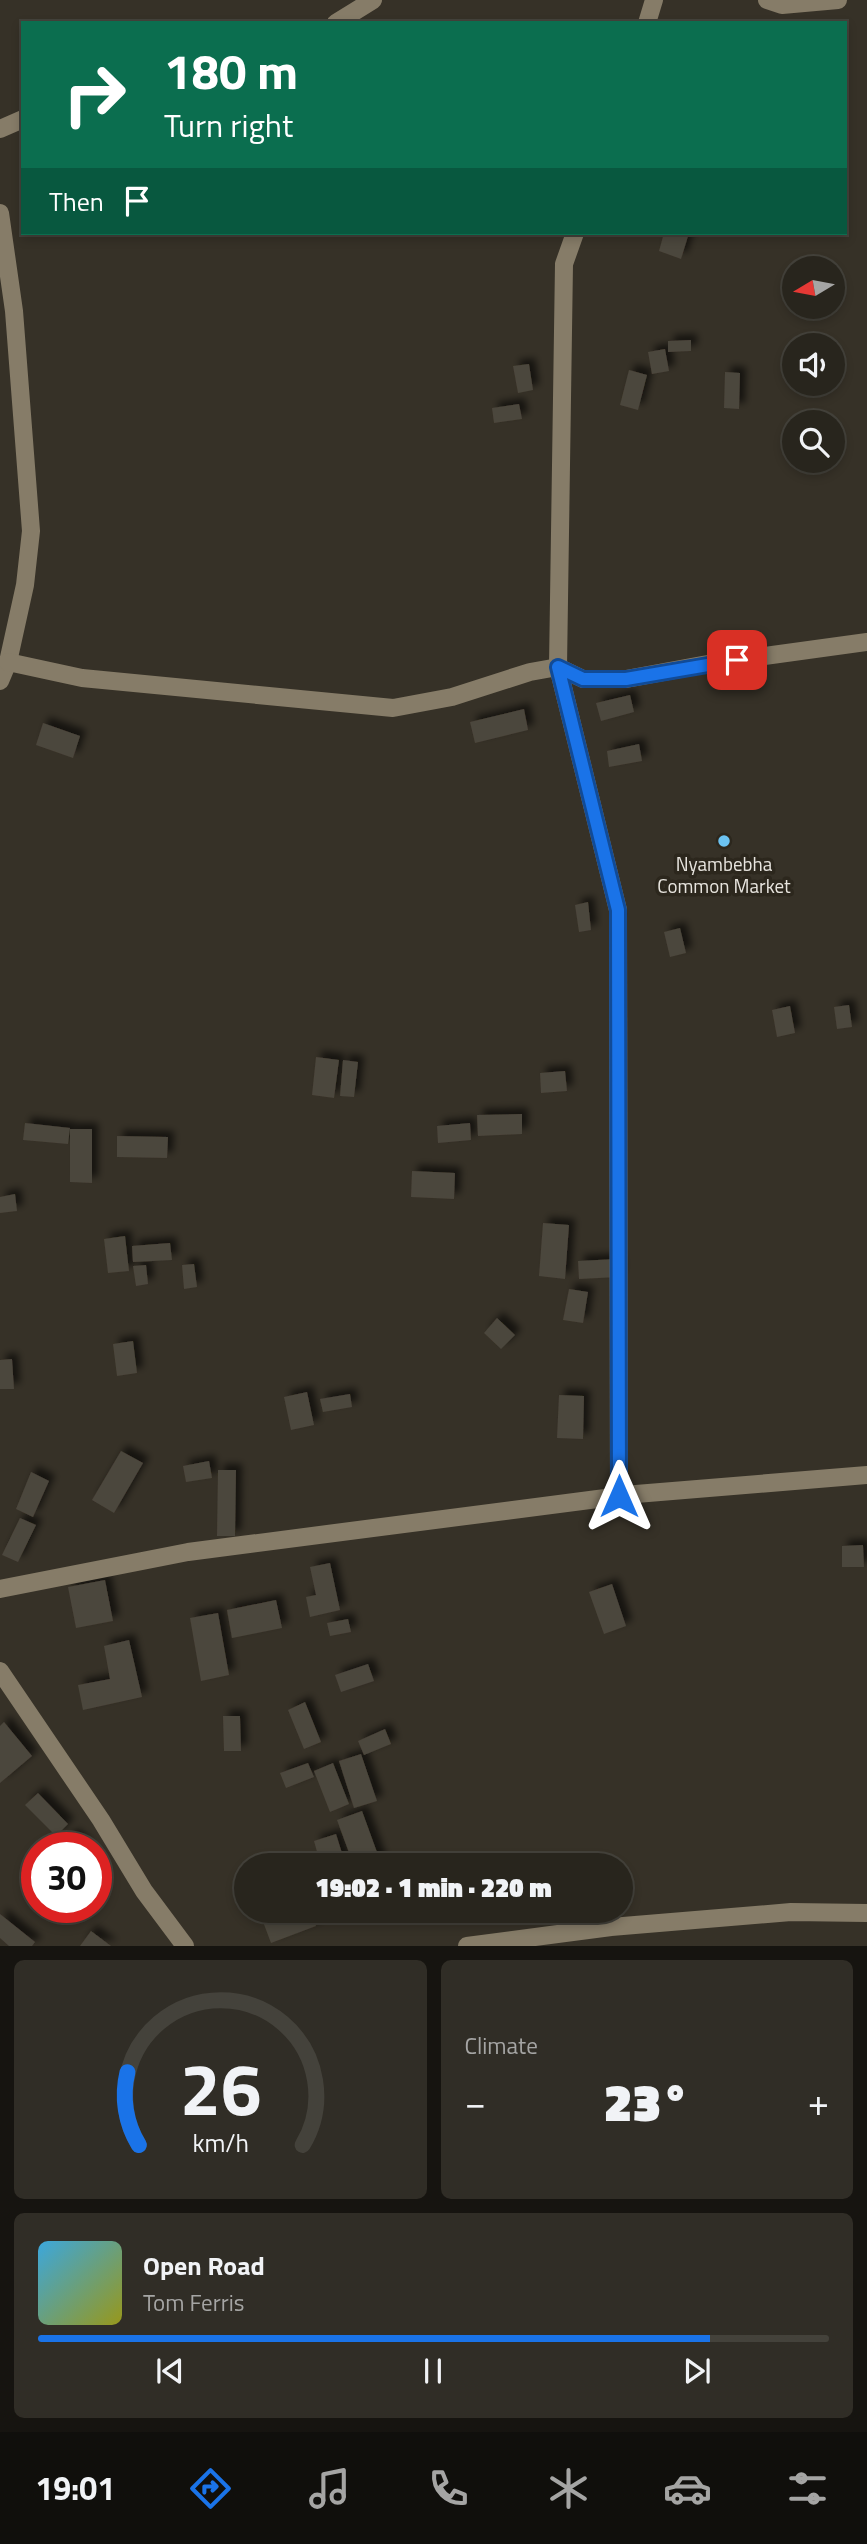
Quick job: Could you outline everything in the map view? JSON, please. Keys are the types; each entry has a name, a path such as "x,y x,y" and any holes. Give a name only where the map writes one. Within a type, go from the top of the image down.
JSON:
{"street":[{"path":"339,21 373,0"},
{"path":"648,21 654,0"},
{"path":"767,0 782,5 838,0"},
{"path":"0,129 21,120"},
{"path":"0,213 14,311 31,531 25,585 8,662 0,681"},
{"path":"574,235 564,264 558,667 618,910 619,1496"},
{"path":"8,662 82,678 393,708 440,700 530,672 558,667 583,679 626,679 713,663 867,642"},
{"path":"0,1589 188,1552 619,1496 867,1475"},
{"path":"3,1683 101,1820 144,1891 185,1945"},
{"path":"467,1945 611,1927 791,1912 863,1910"}],"building":[{"path":"663,235 688,235 681,259 659,251"},
{"path":"691,340 691,351 668,352 668,341"},
{"path":"665,349 669,371 652,374 648,352"},
{"path":"529,364 533,390 518,393 513,366"},
{"path":"629,370 647,375 638,410 620,405"},
{"path":"725,372 740,373 739,409 724,408"},
{"path":"519,404 522,419 494,423 492,408"},
{"path":"630,695 634,712 601,721 596,703"},
{"path":"524,709 528,730 475,743 470,722"},
{"path":"43,723 80,736 73,758 36,745"},
{"path":"639,744 642,761 609,767 607,751"},
{"path":"588,902 591,930 579,932 575,905"},
{"path":"680,928 686,953 670,957 664,932"},
{"path":"849,1005 852,1027 837,1029 834,1007"},
{"path":"790,1006 795,1033 777,1037 772,1010"},
{"path":"316,1057 339,1060 334,1098 312,1095"},
{"path":"343,1060 358,1062 354,1097 340,1096"},
{"path":"565,1071 567,1091 541,1093 540,1073"},
{"path":"522,1114 522,1134 478,1136 477,1115"},
{"path":"25,1123 70,1128 68,1144 23,1140"},
{"path":"470,1123 471,1140 438,1143 437,1126"},
{"path":"70,1129 92,1129 92,1183 70,1182"},
{"path":"117,1136 168,1137 167,1158 117,1157"},
{"path":"412,1171 455,1173 454,1199 411,1197"},
{"path":"15,1194 17,1211 0,1213 0,1197"},
{"path":"543,1223 569,1225 565,1279 539,1276"},
{"path":"125,1236 129,1271 108,1273 104,1239"},
{"path":"170,1243 172,1260 133,1262 132,1246"},
{"path":"617,1259 618,1277 579,1279 578,1261"},
{"path":"194,1264 197,1287 184,1289 182,1265"},
{"path":"146,1265 148,1284 136,1286 133,1266"},
{"path":"569,1289 588,1292 583,1323 563,1320"},
{"path":"497,1318 515,1335 501,1349 484,1333"},
{"path":"133,1341 137,1373 117,1376 113,1344"},
{"path":"12,1359 14,1389 0,1389 0,1360"},
{"path":"307,1392 314,1425 291,1430 284,1397"},
{"path":"350,1394 352,1407 323,1412 320,1399"},
{"path":"559,1395 584,1396 583,1439 557,1438"},
{"path":"121,1451 143,1463 114,1513 92,1500"},
{"path":"209,1461 212,1478 186,1482 183,1466"},
{"path":"218,1470 236,1470 235,1536 217,1536"},
{"path":"31,1472 49,1481 33,1517 16,1509"},
{"path":"20,1518 36,1525 18,1562 2,1555"},
{"path":"863,1545 864,1567 842,1567 842,1546"},
{"path":"330,1563 340,1610 310,1617 306,1597 316,1595 310,1567"},
{"path":"105,1580 113,1621 76,1628 68,1587"},
{"path":"612,1584 626,1626 604,1634 589,1592"},
{"path":"276,1600 282,1628 232,1638 227,1610"},
{"path":"218,1613 229,1675 201,1681 190,1618"},
{"path":"348,1619 351,1632 330,1636 327,1623"},
{"path":"129,1640 142,1697 83,1710 78,1685 110,1679 104,1646"},
{"path":"368,1664 374,1681 341,1692 335,1675"},
{"path":"305,1702 321,1742 304,1749 288,1710"},
{"path":"223,1716 240,1716 241,1751 224,1751"},
{"path":"4,1722 32,1756 0,1783 0,1726"},
{"path":"385,1729 391,1744 364,1755 358,1741"},
{"path":"361,1754 377,1801 354,1808 339,1761"},
{"path":"308,1763 314,1777 286,1788 280,1773"},
{"path":"333,1763 349,1804 330,1812 314,1771"},
{"path":"38,1793 68,1824 60,1832 52,1832 25,1805"},
{"path":"362,1811 377,1853 349,1853 337,1820"},
{"path":"336,1834 342,1853 317,1853 314,1841"},
{"path":"0,1914 35,1942 32,1946 9,1946 0,1938"},
{"path":"264,1923 315,1923 316,1926 271,1943"},
{"path":"91,1931 111,1946 80,1946"}],"place":[{"name":"Nyambebha Common Market","path":"724,841"}],"route":[{"path":"619,1496 618,910 558,667 583,679 626,679 737,660"}]}
